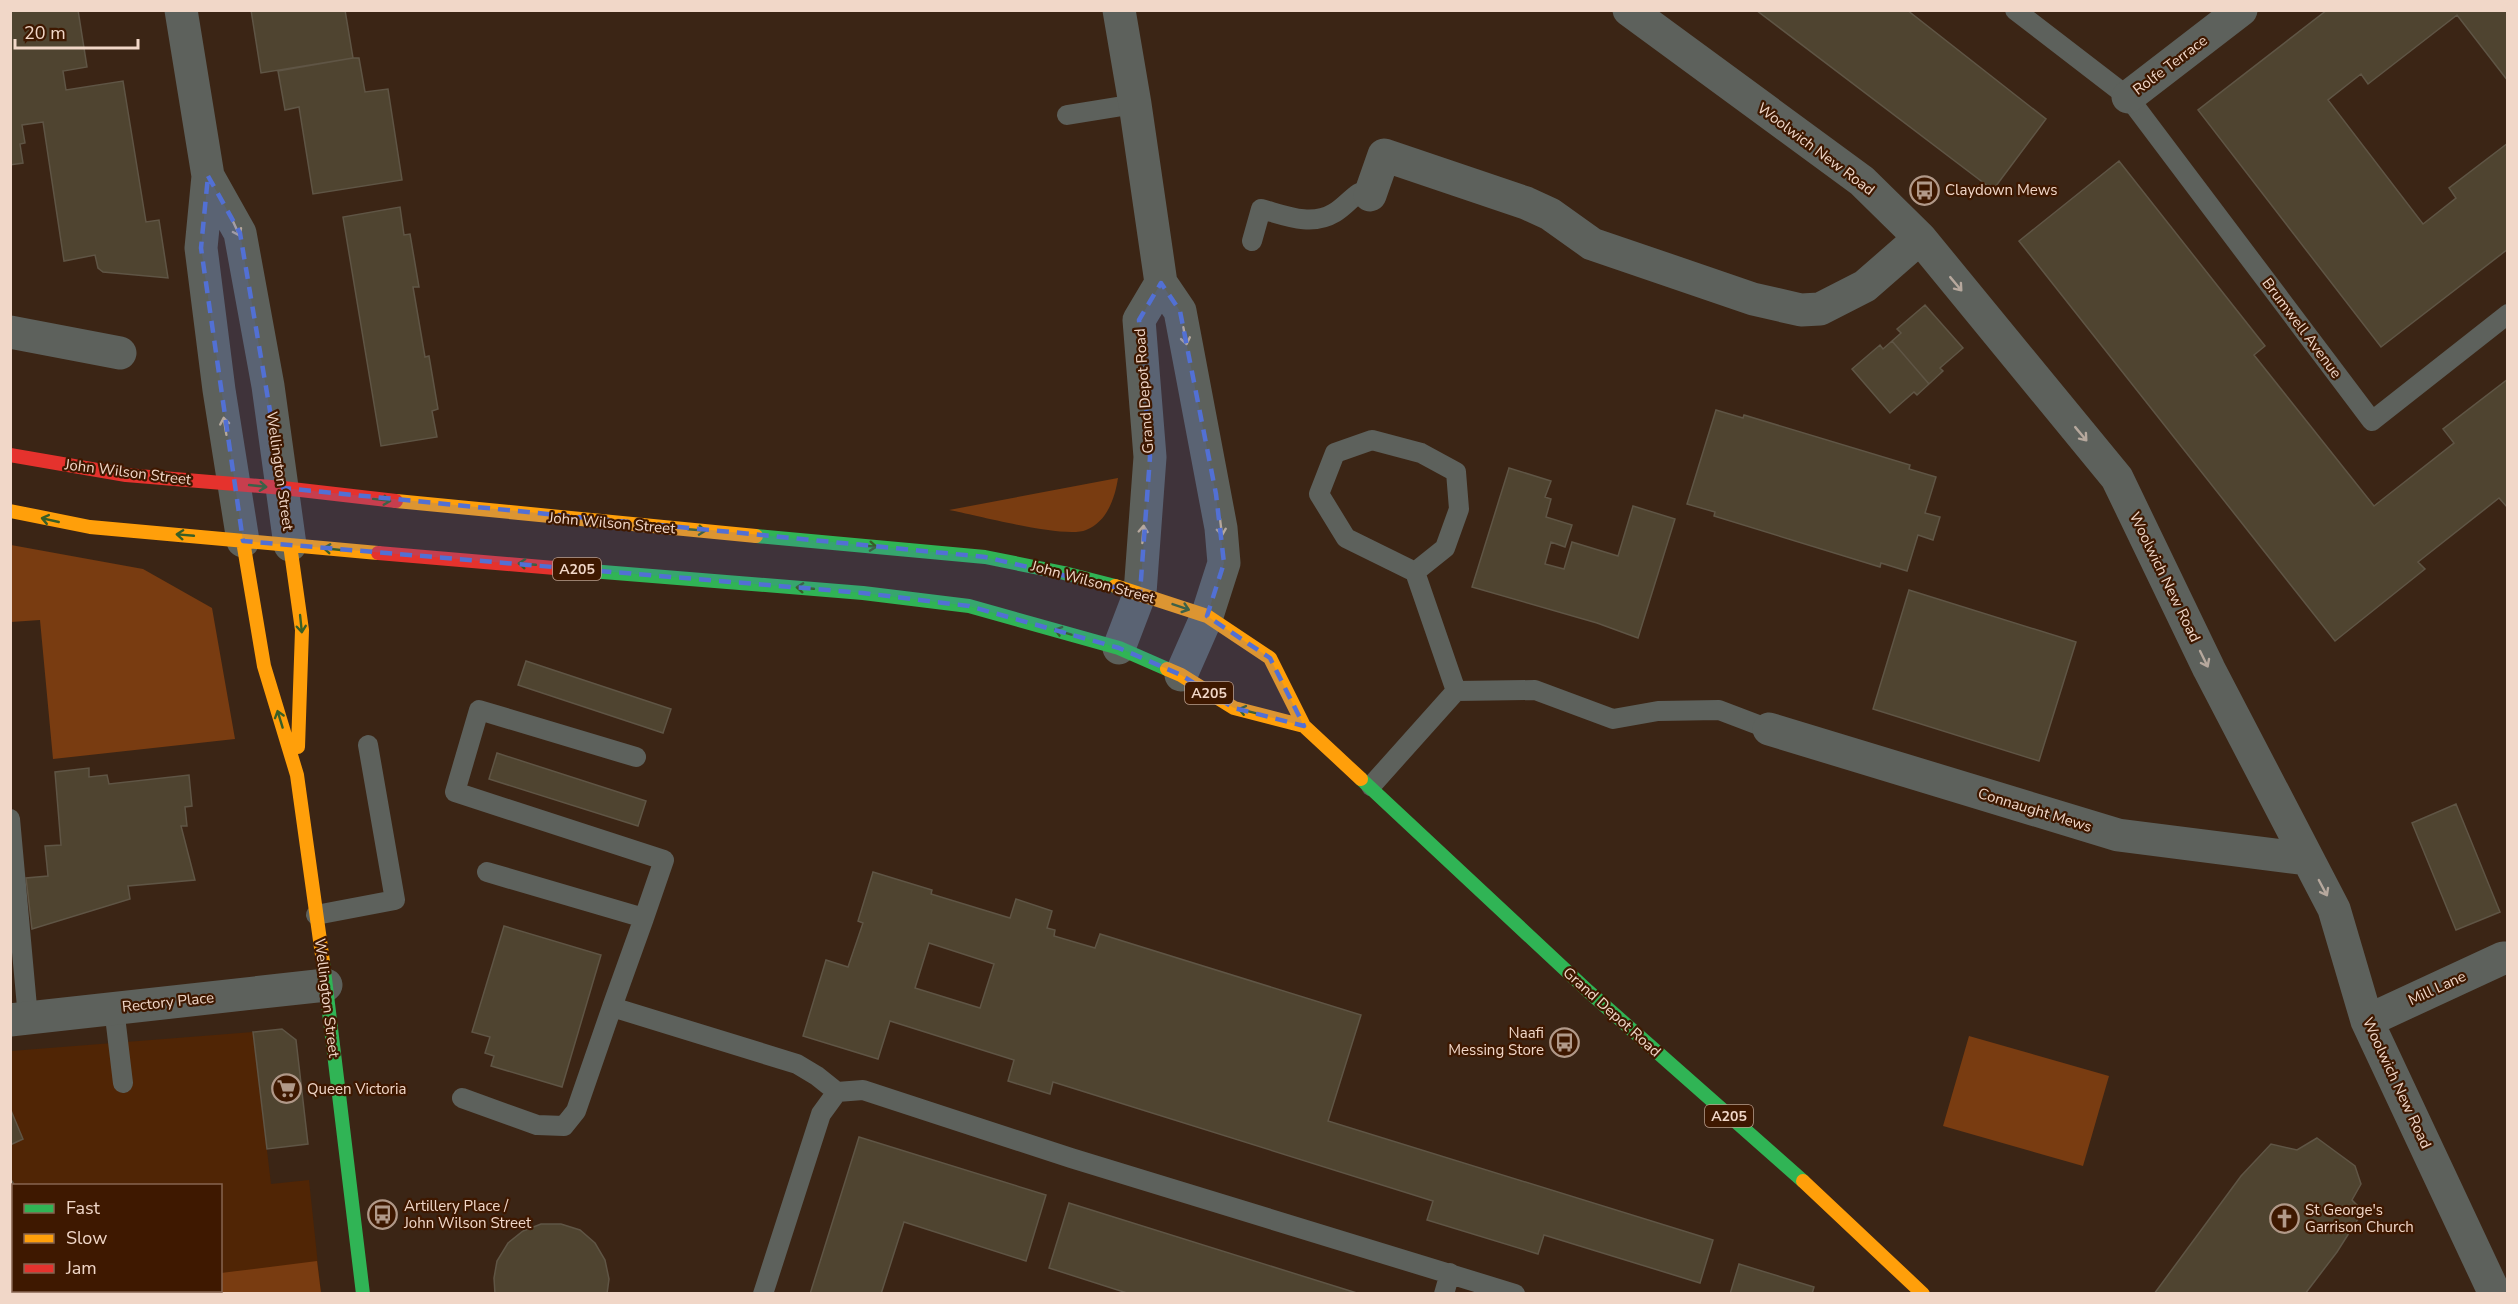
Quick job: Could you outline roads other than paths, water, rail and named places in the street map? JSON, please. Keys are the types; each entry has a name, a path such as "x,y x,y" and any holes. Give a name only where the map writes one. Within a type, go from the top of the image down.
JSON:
{"main road":[{"name":"John Wilson Street","path":"10,455 95,471 283,488 514,514 985,557 1064,573 1140,593 1207,616"},
{"name":"A205","path":"10,511 90,527 863,592 969,606 1119,648"},
{"name":"Wellington Street","path":"243,541 264,666 297,775 326,985 363,1293"},
{"name":"Wellington Street","path":"290,545 302,630 297,775"},
{"name":"Grand Depot Road","path":"1207,616 1270,658 1304,726 1371,786 1588,991 1781,1161 1923,1293"},
{"name":"Grand Depot Road","path":"1119,648 1181,675 1234,708 1304,726"}],"street":[{"name":"Wellington Street","path":"181,10 208,176 201,248 243,541"},
{"path":"1119,10 1161,284 1180,311 1221,528 1224,563 1207,616 1181,675"},
{"name":"Woolwich New Road","path":"1629,10 1862,181 1920,238 2117,478 2209,669 2334,909 2367,1022 2495,1293"},
{"name":"Rolfe Terrace","path":"2128,97 2241,10"},
{"path":"1370,195 1384,155 1526,203 1550,214 1592,244 1753,299 1801,310 1820,309 1865,286 1920,238"},
{"name":"Wellington Street","path":"208,176 240,233 268,386 290,545"},
{"name":"Grand Depot Road","path":"1119,648 1140,593 1150,457 1139,320 1161,284"},
{"path":"10,332 120,353"},
{"name":"Connaught Mews","path":"1769,729 2118,835 2307,859"},
{"name":"Mill Lane","path":"2367,1022 2432,990 2503,958 2508,958"},
{"name":"Rectory Place","path":"20,1019 326,985"}],"lane":[{"path":"2015,10 2128,97"},
{"name":"Brumwell Avenue","path":"2128,97 2372,421 2508,314"},
{"path":"1067,115 1135,104"},
{"path":"1252,241 1261,209 1293,218 1311,220 1326,218 1337,212 1359,193 1370,195"},
{"path":"1415,572 1445,548 1459,509 1456,472 1421,453 1372,440 1335,453 1319,494 1346,538 1415,572 1456,691"},
{"path":"1371,786 1456,691 1535,690 1613,719 1658,711 1719,710 1769,729"},
{"path":"462,1098 537,1125 564,1126 576,1111 664,860 455,792 478,710 636,757"},
{"path":"316,915 395,900 368,745"},
{"path":"10,819 20,1019"},
{"path":"488,872 644,918"},
{"path":"612,1007 797,1064 837,1092 863,1090 1071,1158 1515,1293"},
{"path":"114,1008 123,1083"},
{"path":"764,1293 821,1114 837,1092"},
{"path":"1444,1293 1450,1273"}],"place":[{"name":"Claydown Mews","path":"1924,190"},
{"name":"Naafi Messing Store","path":"1565,1042"},
{"name":"Queen Victoria","path":"286,1089"},
{"name":"Artillery Place / John Wilson Street","path":"383,1215"},
{"name":"St George's Garrison Church","path":"2284,1219"}]}
